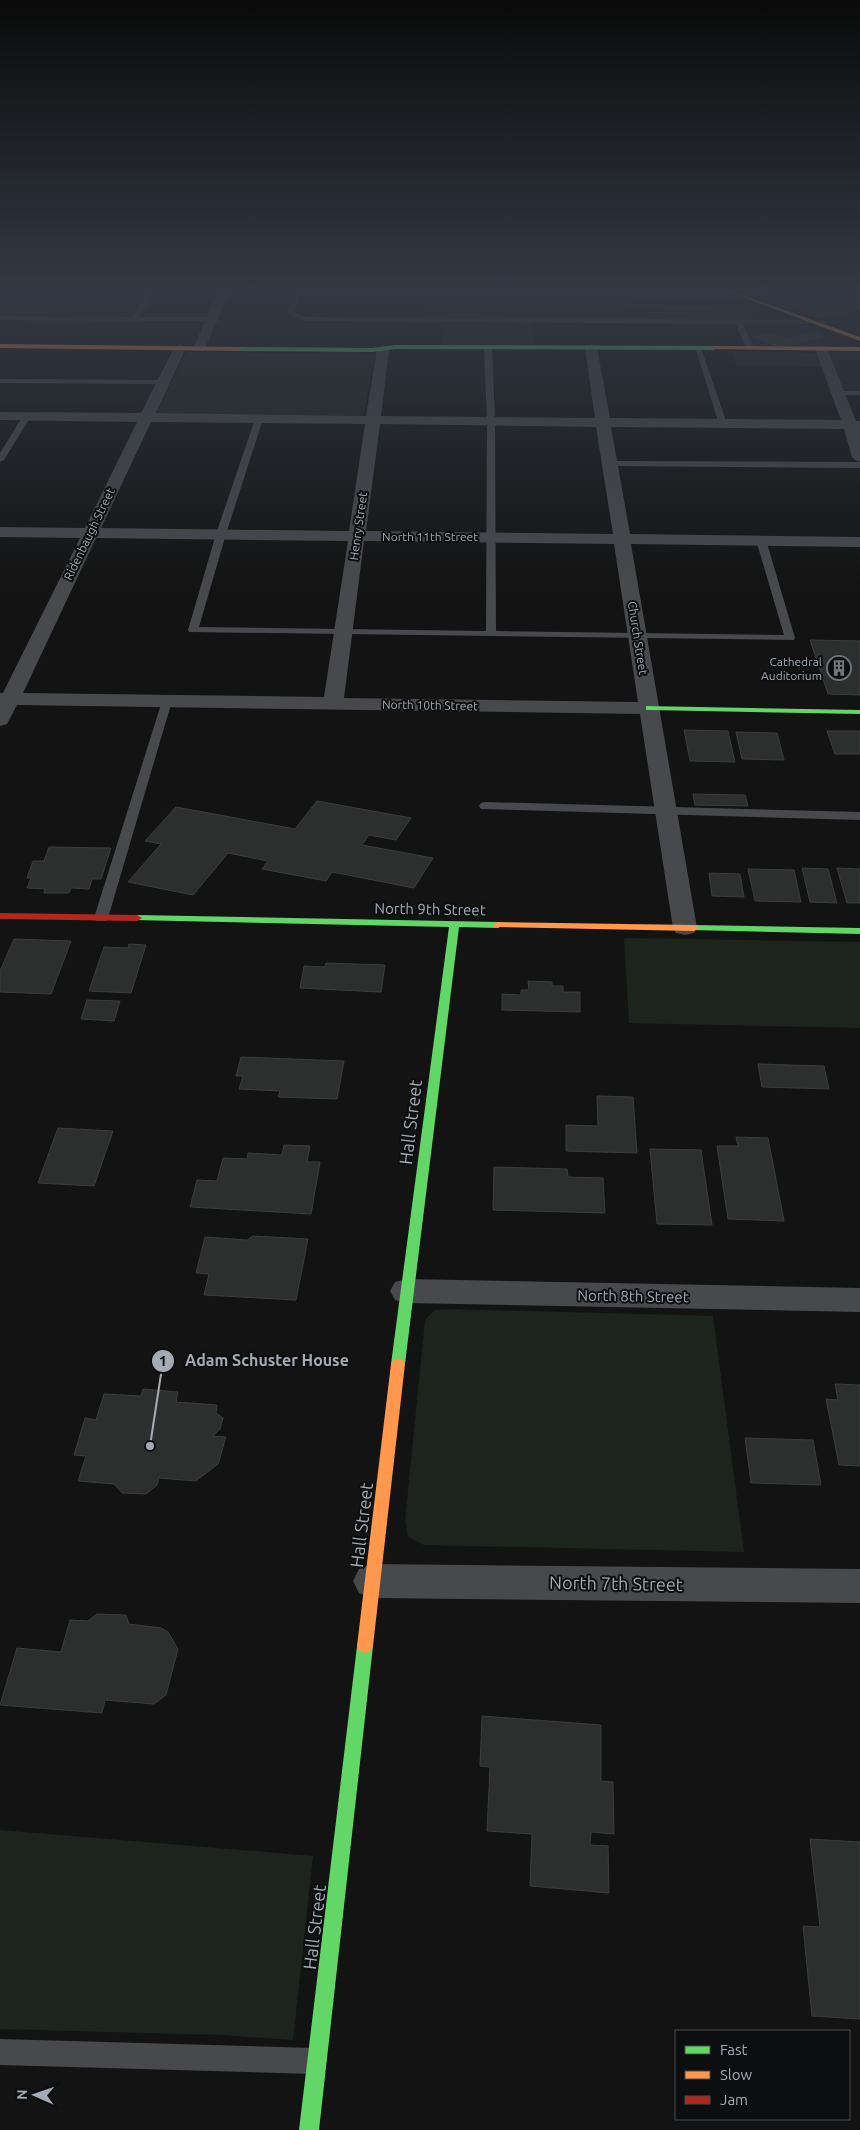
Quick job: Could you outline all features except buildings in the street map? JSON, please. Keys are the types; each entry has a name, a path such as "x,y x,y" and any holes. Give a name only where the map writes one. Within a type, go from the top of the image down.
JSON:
{"street":[{"name":"Ridenbaugh Street","path":"0,720 5,699 89,533 159,389"},
{"name":"Henry Street","path":"333,704 377,389"},
{"name":"Church Street","path":"598,389 685,928"},
{"path":"837,389 855,425 860,457"},
{"path":"0,416 855,425"},
{"name":"North 11th Street","path":"0,532 491,536 860,542"},
{"name":"North 10th Street","path":"5,699 860,712"},
{"name":"North 9th Street","path":"0,916 860,932"},
{"name":"Hall Street","path":"309,2130 406,1291 454,924"},
{"name":"North 8th Street","path":"406,1291 860,1300"},
{"name":"North 7th Street","path":"372,1581 860,1586"}],"lane":[{"path":"490,389 491,633"},
{"path":"711,389 723,424"},
{"path":"838,393 860,393"},
{"path":"0,460 27,416"},
{"path":"259,419 221,534 193,630 790,638 761,540"},
{"path":"610,464 860,466"},
{"path":"101,918 167,701"},
{"path":"485,806 860,816"},
{"path":"0,2052 317,2061"}],"shaded area":[{"path":"168,389 369,389 364,414 360,416 158,414 157,411"},
{"path":"843,389 860,389 860,395 845,395"},
{"path":"624,938 860,942 860,1028 629,1023"},
{"path":"434,1310 713,1316 744,1552 424,1545 408,1537 405,1521 425,1320"},
{"path":"0,1830 313,1856 293,2040 221,2035 0,2029"}],"traffic: fast":[{"path":"649,708 860,712"},
{"path":"137,918 498,925"},
{"path":"398,1364 454,924"},
{"path":"694,928 860,931"},
{"path":"309,2130 365,1646"}],"traffic: slow":[{"path":"498,925 694,928"},
{"path":"365,1646 398,1364"}],"traffic: jam":[{"path":"0,916 137,918"}],"place":[{"name":"Cathedral Auditorium","path":"839,668"},
{"name":"Adam Schuster House","path":"150,1446"}]}
